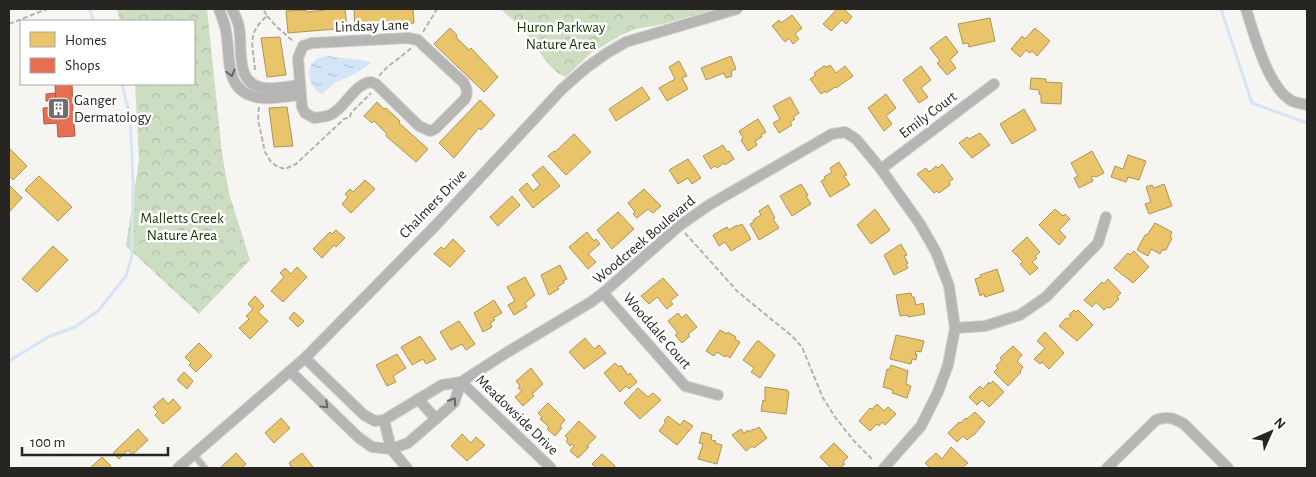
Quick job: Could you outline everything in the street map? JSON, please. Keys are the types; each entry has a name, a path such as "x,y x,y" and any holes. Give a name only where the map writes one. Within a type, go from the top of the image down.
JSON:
{"street":[{"path":"219,9 226,30 230,72 234,82 248,94 259,98 301,90"},
{"path":"232,9 239,27 244,76 253,85 266,88 301,90"},
{"name":"Chalmers Drive","path":"178,468 305,358 436,224 562,89 586,68 607,52 626,42 737,9"},
{"path":"1246,9 1259,49 1275,84 1291,100 1307,105"},
{"name":"Lindsay Lane","path":"301,48 308,44 408,38 418,40 464,84 467,94 465,99 440,125 430,131 420,126 376,84"},
{"path":"227,40 240,39"},
{"path":"301,48 298,58 302,107 305,113 314,118 329,116 334,113 366,82 376,84"},
{"name":"Emily Court","path":"880,169 994,84"},
{"name":"Woodcreek Boulevard","path":"384,420 442,385 461,382 603,293 679,226 709,205 832,134 845,132 852,135 880,169"},
{"path":"880,169 920,224 936,252 949,286 955,328 948,365 938,392 921,426 889,467"},
{"path":"955,328 985,326 1020,315 1046,297 1098,243 1106,217"},
{"name":"Wooddale Court","path":"603,293 685,386 718,394"},
{"path":"305,358 364,415 375,421 384,420 391,449 407,468"},
{"path":"290,371 358,437 372,447 391,449 408,443 454,403 461,382"},
{"name":"Meadowside Drive","path":"461,382 551,468"},
{"path":"418,399 436,418"},
{"path":"1107,468 1156,420 1164,417 1175,418 1184,424 1228,468"}],"lane":[{"path":"194,454 205,468"}],"path":[{"path":"9,24 47,9"},
{"path":"263,9 277,28 301,48"},
{"path":"259,98 260,113 258,120 262,146 271,162 278,167 285,168 296,164 344,119 350,116 374,90 377,78 418,40 426,30 437,9"},
{"path":"258,86 252,36 256,28 267,16"},
{"path":"679,226 738,292 792,336 802,348 823,398 835,417 854,441 873,460"}],"green space":[{"name":"Malletts Creek Nature Area","path":"117,9 207,9 222,153 229,193 250,260 199,314 126,246 139,160 135,85 195,85 195,20 120,20"},
{"name":"Huron Parkway Nature Area","path":"501,9 716,9 663,24 636,29 621,35 591,53 566,77 550,65 523,29"}],"water":[{"path":"328,56 371,63 357,73 336,82 322,94 312,85 309,71 314,61"}],"building: Homes":[{"path":"324,9 345,9 347,28 288,33 286,11 306,10 307,12"},
{"path":"354,9 413,9 414,23 355,28"},
{"path":"837,9 844,9 852,17 846,24 842,20 831,31 823,24"},
{"path":"792,15 802,28 795,34 799,39 793,44 789,38 785,42 772,26 779,20 781,23"},
{"path":"990,18 995,41 969,47 968,43 963,44 958,24"},
{"path":"450,28 457,35 456,37 469,50 471,48 498,77 484,92 434,44"},
{"path":"1035,28 1050,41 1037,56 1032,51 1030,53 1026,50 1020,57 1011,49 1022,36 1025,39"},
{"path":"946,36 958,52 950,60 956,68 947,75 937,63 940,61 930,48"},
{"path":"280,37 286,75 267,77 261,38"},
{"path":"731,56 736,69 731,71 732,76 726,78 724,73 706,80 701,68"},
{"path":"679,61 687,76 682,78 688,89 667,101 659,88 675,79 669,67"},
{"path":"830,65 836,73 845,66 853,76 836,88 821,94 810,79 816,75 814,73 824,66"},
{"path":"921,66 931,80 921,88 928,97 919,103 903,80"},
{"path":"1031,78 1046,79 1046,82 1062,83 1061,104 1041,103 1039,90 1030,89"},
{"path":"642,87 650,99 616,121 609,109"},
{"path":"886,94 896,108 886,116 892,124 884,131 868,108"},
{"path":"790,97 799,113 790,122 792,125 779,133 773,123 780,119 773,106"},
{"path":"480,100 495,115 481,130 479,128 454,158 439,143"},
{"path":"377,102 384,109 386,108 400,121 399,123 428,149 416,162 386,136 387,134 374,121 372,123 364,116"},
{"path":"287,107 293,146 274,147 269,108"},
{"path":"1024,109 1036,130 1012,144 1000,124"},
{"path":"758,119 766,132 755,141 757,145 748,151 741,140 743,138 739,131"},
{"path":"980,133 990,145 972,158 959,143 967,137 969,139"},
{"path":"574,134 591,152 566,175 548,156"},
{"path":"723,145 734,159 725,165 724,163 717,168 715,166 711,169 703,156"},
{"path":"9,148 27,166 13,180 9,176"},
{"path":"1092,151 1104,173 1091,177 1093,181 1079,188 1074,178 1078,176 1071,163"},
{"path":"1128,155 1146,161 1139,180 1128,177 1126,182 1111,177 1115,166 1123,169"},
{"path":"688,159 701,178 692,184 688,178 678,184 669,170"},
{"path":"839,162 847,175 844,176 850,185 830,197 821,181 832,172 830,168"},
{"path":"942,164 953,179 949,182 950,185 939,193 937,191 934,193 917,174 926,168 929,172"},
{"path":"543,166 560,186 533,208 519,190 527,183 533,191 540,185 532,175"},
{"path":"39,176 72,207 58,221 25,190"},
{"path":"365,180 375,189 351,213 342,204 348,197 345,194 350,189 353,192"},
{"path":"801,184 811,204 792,216 780,196"},
{"path":"1164,184 1172,206 1149,214 1145,204 1151,202 1146,187 1152,185 1154,188"},
{"path":"9,185 22,198 9,212"},
{"path":"644,189 661,206 653,213 648,209 637,218 628,203"},
{"path":"512,196 520,205 498,226 490,217"},
{"path":"768,205 775,218 773,219 779,228 759,240 750,224 761,215 759,211"},
{"path":"875,209 890,230 871,244 857,225"},
{"path":"1055,209 1070,219 1059,230 1066,237 1059,245 1039,225"},
{"path":"618,212 634,229 612,249 597,230"},
{"path":"1155,223 1172,232 1170,237 1172,238 1166,250 1162,250 1160,254 1151,249 1148,256 1137,250 1145,235 1147,235"},
{"path":"742,224 751,239 731,251 725,242 719,246 713,235 727,227 729,230"},
{"path":"336,230 345,238 336,247 334,245 322,258 313,249 330,232 332,234"},
{"path":"587,232 594,241 596,239 600,244 588,254 596,262 588,269 569,247"},
{"path":"1027,237 1040,252 1032,262 1038,268 1030,275 1020,264 1023,262 1012,251"},
{"path":"453,239 465,251 450,267 434,254 441,247 444,249"},
{"path":"901,244 907,255 904,256 908,263 906,264 908,268 894,275 884,255"},
{"path":"53,246 68,260 37,292 22,279"},
{"path":"1134,251 1149,267 1133,283 1114,268 1128,253 1130,255"},
{"path":"560,265 567,279 557,287 559,289 549,295 541,275"},
{"path":"297,267 307,277 283,302 271,291 284,277 280,273 285,268 291,274"},
{"path":"997,269 1004,291 985,297 984,294 980,296 975,279 981,277 980,275"},
{"path":"525,277 535,295 525,303 527,307 514,315 508,305 515,301 507,287"},
{"path":"663,278 678,295 670,301 673,304 667,309 657,297 649,304 641,296"},
{"path":"1108,279 1121,293 1117,297 1119,299 1110,308 1107,307 1104,310 1096,302 1092,307 1084,300 1102,282 1104,284"},
{"path":"911,293 916,305 923,303 925,314 908,317 908,315 900,316 896,295"},
{"path":"255,296 264,306 258,312 268,321 250,339 239,328 249,319 246,316 253,309 248,304"},
{"path":"494,300 502,313 493,318 495,320 490,323 492,327 483,332 474,313"},
{"path":"1074,310 1076,312 1078,310 1093,325 1077,341 1059,326 1066,318 1068,319 1071,316 1069,315"},
{"path":"294,312 304,321 298,327 289,318"},
{"path":"678,313 682,318 686,314 697,327 688,334 690,336 682,343 675,335 678,333 668,321"},
{"path":"459,321 475,344 466,350 462,344 451,350 440,332"},
{"path":"720,330 727,334 728,332 740,342 730,358 717,352 714,356 706,351"},
{"path":"1045,332 1064,353 1049,369 1042,362 1040,364 1034,359 1045,348 1037,341"},
{"path":"896,335 924,341 921,352 916,351 916,360 912,359 911,364 890,359"},
{"path":"420,336 436,359 426,364 423,359 412,365 401,347"},
{"path":"585,338 594,349 599,345 606,353 584,369 569,352"},
{"path":"757,341 775,355 760,378 751,372 754,368 743,360"},
{"path":"199,343 212,356 196,372 189,365 191,363 185,357"},
{"path":"1013,346 1022,355 1017,361 1023,367 1021,372 1008,386 994,372 998,368 996,366 1002,360 1000,358"},
{"path":"397,354 406,368 393,376 396,382 387,386 376,365"},
{"path":"615,363 619,367 621,365 628,375 630,373 637,382 629,389 626,386 620,392 604,373"},
{"path":"891,365 908,371 906,384 911,386 907,398 892,393 893,390 883,387 887,369 889,370"},
{"path":"531,368 543,384 523,406 515,397 522,391 518,388 520,386 516,381"},
{"path":"184,372 193,381 187,389 177,380"},
{"path":"993,381 1004,392 989,407 982,400 977,405 969,397 980,386 983,389 989,382 990,384"},
{"path":"765,387 787,390 789,392 786,414 761,411 763,400 765,401"},
{"path":"638,388 648,397 653,393 661,400 640,419 624,403"},
{"path":"163,398 168,404 173,399 181,408 163,424 155,415 158,412 153,407"},
{"path":"548,403 565,420 560,426 562,428 555,436 547,429 549,427 540,419 542,417 538,413"},
{"path":"877,404 884,411 888,407 896,414 885,425 882,422 879,426 877,424 870,431 859,421 870,408 872,409"},
{"path":"975,412 985,422 967,440 963,436 957,442 948,433 959,422 967,419"},
{"path":"668,416 680,425 684,420 693,426 677,445 659,431"},
{"path":"281,418 290,428 274,443 265,433"},
{"path":"579,421 596,437 578,458 570,451 574,446 572,444 570,446 565,436"},
{"path":"759,427 767,438 754,448 752,446 746,451 732,435 741,429 744,433"},
{"path":"138,429 148,440 132,455 128,450 119,459 113,453"},
{"path":"702,432 712,435 711,440 722,445 717,464 698,459 703,444 699,443"},
{"path":"462,434 471,443 476,437 485,445 467,461 451,446"},
{"path":"834,443 848,457 843,462 845,464 841,467 843,468 831,468 820,457"},
{"path":"951,447 968,463 962,468 930,468 925,463 936,453 942,459"},
{"path":"236,453 246,464 242,468 220,468"},
{"path":"302,453 313,467 290,468 289,463"},
{"path":"602,454 616,468 596,468 592,464"},
{"path":"102,457 111,466 109,468 90,468"}],"building: Shops":[{"name":"Ganger Dermatology","path":"55,85 72,85 73,111 81,111 81,122 74,123 75,136 58,137 57,123 44,124 43,108 56,107"},
{"path":"55,93 56,101 46,101 46,94"}],"waterway":[{"path":"89,9 94,20"},
{"path":"1221,9 1252,103 1307,123"},
{"path":"9,361 48,337 75,327 99,310 126,276 132,256 133,181 130,117 122,85"}],"place":[{"name":"Ganger Dermatology","path":"58,109"}]}
